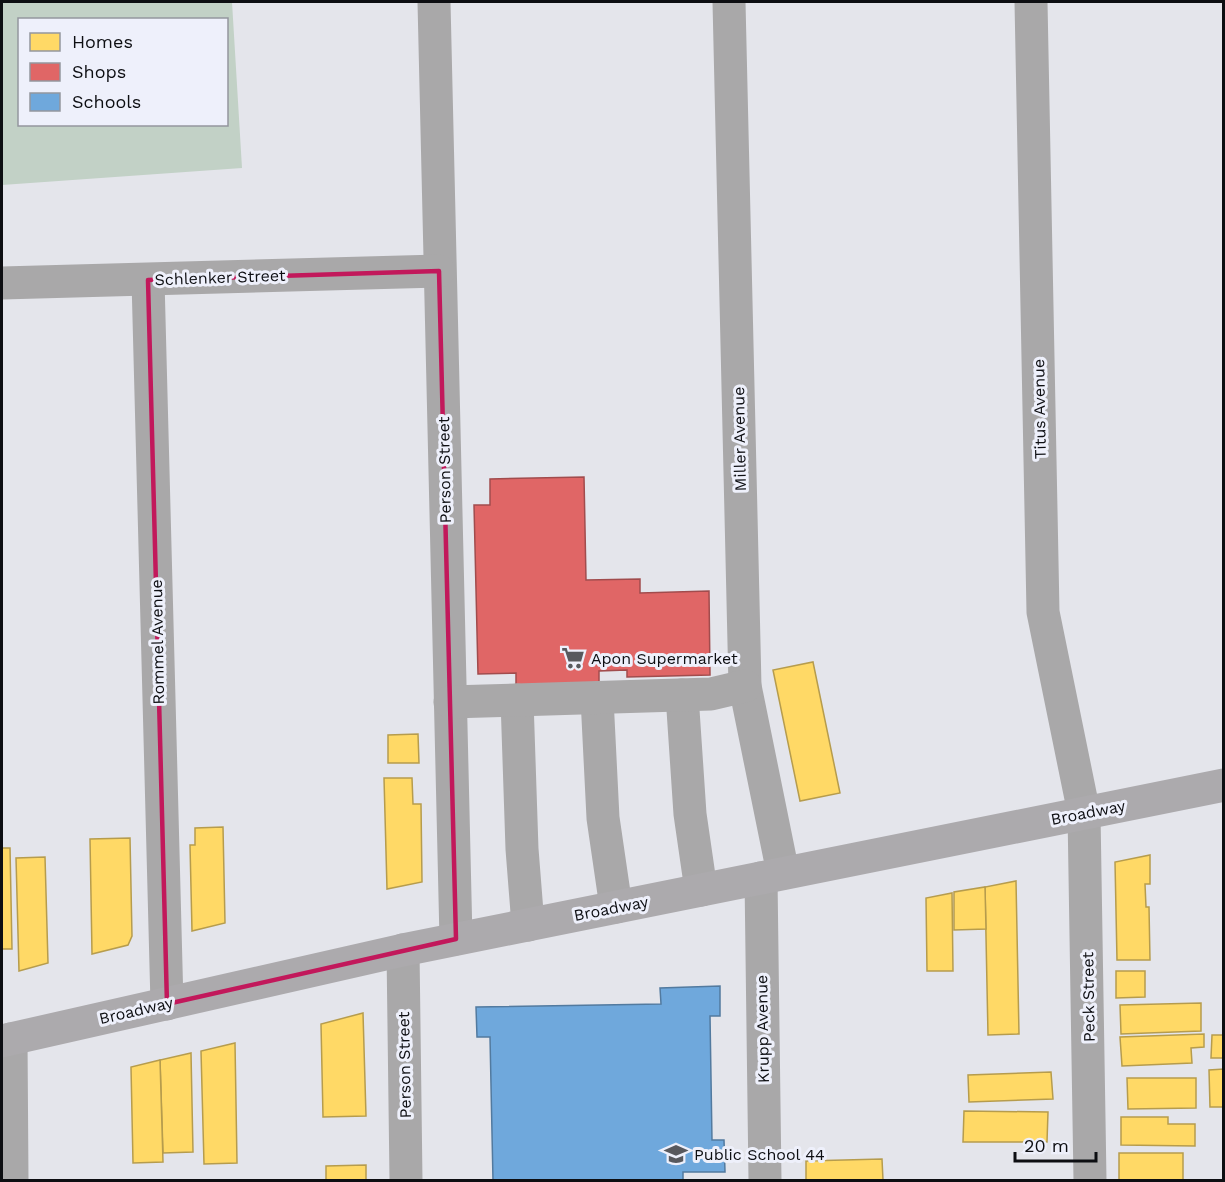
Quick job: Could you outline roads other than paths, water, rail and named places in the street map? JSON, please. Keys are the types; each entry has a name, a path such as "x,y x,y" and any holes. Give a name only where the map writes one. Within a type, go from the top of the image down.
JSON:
{"main road":[{"name":"Broadway","path":"6,1040 403,950 1224,784"}],"street":[{"name":"Person Street","path":"434,2 456,939"},
{"name":"Miller Avenue","path":"729,2 744,686 772,875"},
{"name":"Titus Avenue","path":"1031,2 1043,612 1084,813"},
{"name":"Schlenker Street","path":"2,283 439,271"},
{"name":"Rommel Avenue","path":"148,280 166,1004"},
{"path":"450,702 711,694 744,686"},
{"path":"682,695 690,814 701,890"},
{"path":"597,698 603,818 616,907"},
{"path":"517,700 522,849 528,925"},
{"name":"Peck Street","path":"1084,813 1090,1180"},
{"name":"Krupp Avenue","path":"765,1180 772,875"},
{"name":"Person Street","path":"403,950 406,1180"},
{"path":"6,1040 12,1180"}],"place":[{"name":"Apon Supermarket","path":"573,658"},
{"name":"Public School 44","path":"676,1154"}]}
